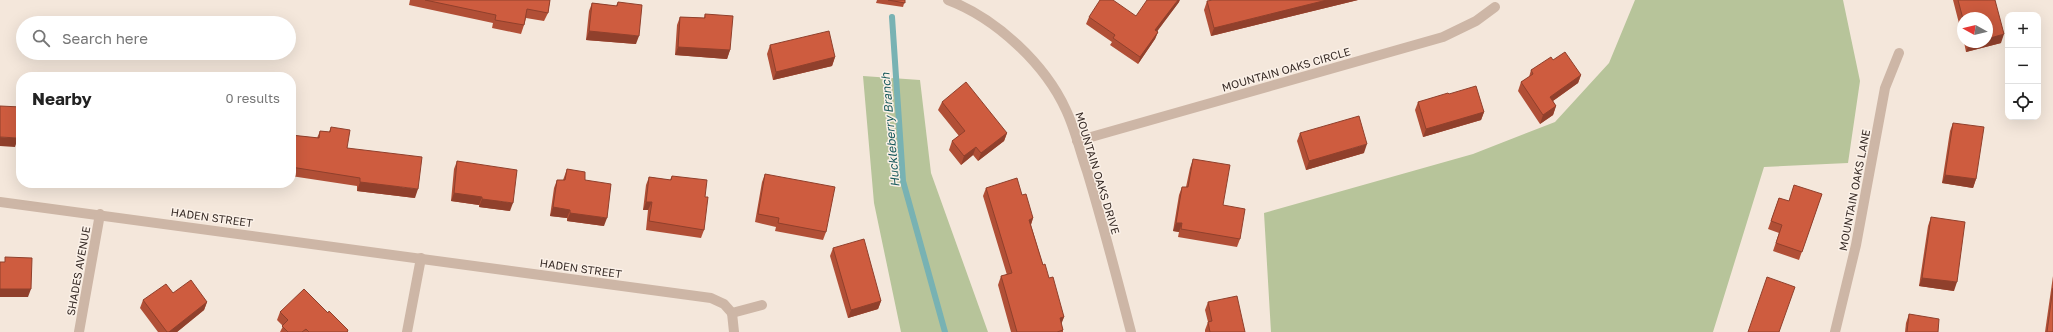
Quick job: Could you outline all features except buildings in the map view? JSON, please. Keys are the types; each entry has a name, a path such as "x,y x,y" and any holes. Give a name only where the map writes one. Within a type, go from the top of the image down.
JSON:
{"street":[{"name":"MOUNTAIN OAKS DRIVE","path":"948,0 985,19 1010,36 1044,76 1066,109 1094,194 1131,332"},
{"name":"MOUNTAIN OAKS CIRCLE","path":"1077,141 1443,37 1476,21 1495,7"},
{"name":"MOUNTAIN OAKS LANE","path":"1836,332 1856,246 1885,88 1899,53"},
{"name":"HADEN STREET","path":"0,202 100,214 711,298 724,304 732,313"},
{"name":"SHADES AVENUE","path":"79,332 100,214"},
{"path":"407,332 421,258"},
{"path":"734,332 732,313 762,305"}],"green space":[{"path":"1635,0 1843,0 1860,81 1848,163 1764,167 1713,332 1271,332 1264,213 1473,154 1555,122 1609,63"},
{"path":"863,76 920,80 931,173 988,332 901,332 874,203"}],"waterway":[{"name":"Huckleberry Branch","path":"892,17 903,181 945,332"}]}
